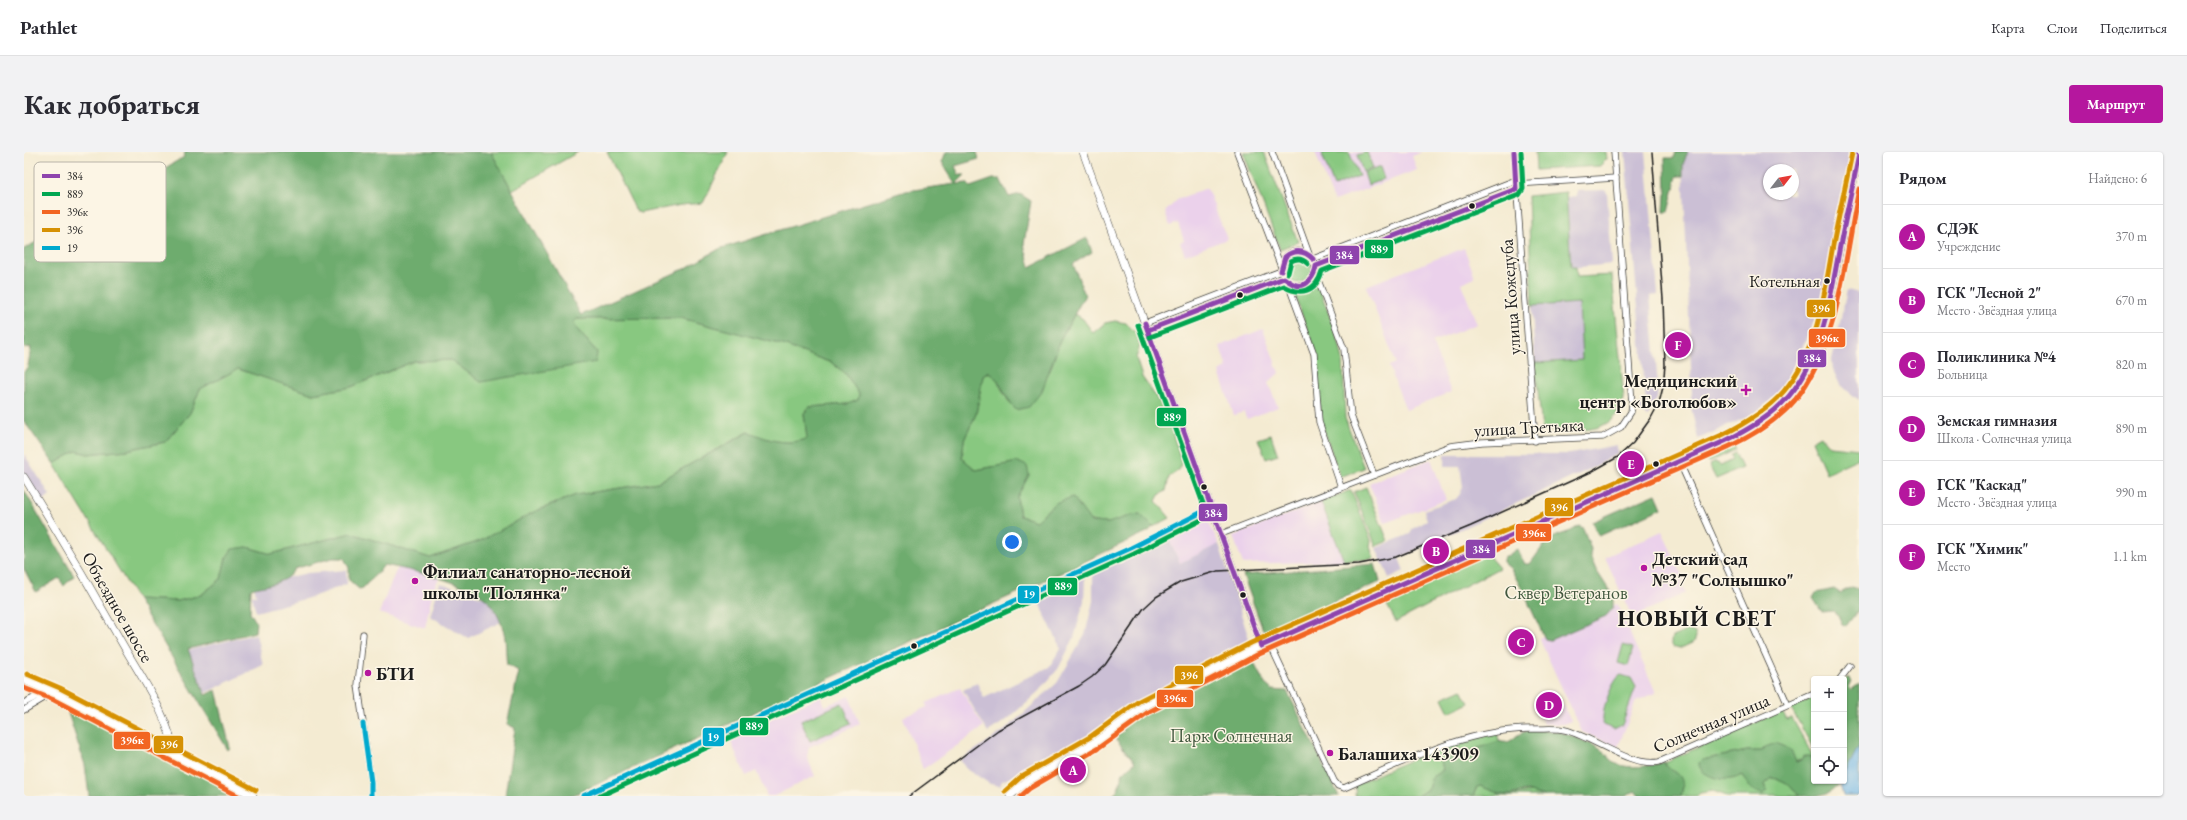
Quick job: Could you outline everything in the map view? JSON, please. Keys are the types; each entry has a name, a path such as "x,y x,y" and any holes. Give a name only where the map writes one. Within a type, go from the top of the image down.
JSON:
{"main road":[{"path":"1083,152 1212,507 1260,646"},
{"path":"1010,796 1032,778 1094,743 1143,708 1260,646 1679,462 1729,439 1762,419 1788,397 1810,363 1826,319 1856,183 1859,154"},
{"name":"Объездное шоссе","path":"24,477 93,592 156,704 169,731 175,757"},
{"path":"24,680 49,690 175,757 253,796"}],"street":[{"path":"1237,152 1314,354 1319,422 1341,487"},
{"path":"1272,152 1309,254 1313,259 1315,269 1344,349 1351,416 1374,475"},
{"name":"улица Кожедуба","path":"1514,152 1535,441"},
{"name":"улица Третьяка","path":"1221,534 1450,446 1482,442 1535,441 1603,436 1621,427 1631,412 1614,152"},
{"path":"1313,259 1516,184 1616,178"},
{"path":"1147,326 1285,280 1296,285 1301,285 1310,281 1315,269 1516,184"},
{"path":"1147,326 1281,269 1285,257 1294,251 1309,254"},
{"path":"1679,462 1788,705"},
{"path":"583,796 1124,551 1212,507"},
{"path":"363,634 358,685 371,782 371,796"},
{"name":"Солнечная улица","path":"1269,642 1334,781 1338,786 1344,788 1428,751 1502,730 1518,728 1564,730 1580,735 1641,762 1659,762 1811,695"},
{"path":"1842,676 1850,666"},
{"path":"24,710 46,697 49,690"},
{"path":"24,703 36,697 46,697"}],"shaded area":[{"path":"1315,152 1422,152 1412,156 1417,170 1334,201"},
{"path":"1625,152 1646,152 1658,295 1650,296 1658,386 1657,397 1648,416 1640,411 1640,405 1646,404"},
{"path":"1688,152 1851,152 1819,311 1783,389 1756,413 1698,439 1690,402 1692,393 1683,164"},
{"path":"1207,188 1227,239 1185,255 1180,243 1184,241 1178,223 1170,226 1165,212 1178,199"},
{"path":"1604,190 1607,192 1612,264 1571,268 1567,197 1577,196 1577,191"},
{"path":"1464,248 1475,277 1461,283 1477,324 1432,342 1451,392 1406,410 1389,366 1396,363 1366,286"},
{"path":"1847,290 1859,293 1859,400 1840,385 1833,370 1832,360"},
{"path":"1579,303 1582,360 1535,363 1532,306"},
{"path":"1263,329 1279,373 1268,383 1278,407 1247,419 1244,412 1234,415 1219,372 1227,368 1220,346"},
{"path":"1617,445 1617,454 1590,469 1399,558 1404,571 1389,578 1376,548 1410,534 1412,529 1427,521 1424,510 1456,499 1460,494 1463,487 1460,466 1445,466 1445,454 1570,454"},
{"path":"24,454 50,495 42,501 24,472"},
{"path":"1431,459 1446,500 1385,523 1369,483"},
{"path":"1321,502 1344,561 1243,564 1233,536"},
{"path":"1207,519 1219,544 1180,563 1168,538"},
{"name":"Филиал санаторно-лесной школы \"Полянка\"","path":"424,524 455,547 433,590 425,628 379,613 395,573"},
{"name":"Детский сад №37 \"Солнышко\"","path":"1662,531 1684,579 1681,581 1686,593 1632,617 1605,557"},
{"path":"1168,538 1180,563 1219,544 1250,642 1134,705 1099,733 1074,749 1046,765 1044,762 1002,781 1000,786 990,784 967,769 960,760 1005,730 1057,683 1085,635 1093,601 1093,573"},
{"path":"346,570 347,584 312,597 256,612 252,596 256,595 254,586 307,573"},
{"path":"1085,577 1084,601 1074,638 1058,669 1039,691 1008,719 988,732 963,690 977,683 984,698 1049,667 1061,648 1037,599"},
{"path":"440,583 490,600 501,622 468,638 430,616"},
{"path":"1617,604 1656,693 1636,701 1618,747 1582,732 1539,638"},
{"path":"256,634 263,665 203,694 185,651"},
{"path":"960,688 984,727 923,769 903,717 927,707 926,703"},
{"path":"1555,690 1571,721 1563,724 1544,724 1534,700"},
{"path":"821,696 825,706 849,696 860,724 809,747 807,757 815,776 774,796 767,796 756,771 746,776 729,738"}],"green space":[{"path":"185,152 491,152 581,315 686,268 719,249 906,191 955,184 942,162 946,152 977,152 979,159 955,166 959,175 965,175 956,184 967,183 970,187 993,179 1000,179 1009,197 1020,194 1031,201 1024,244 1030,267 1087,238 1092,252 1073,264 1085,295 1061,338 1042,391 1029,407 1016,410 1012,406 997,379 988,372 983,376 976,414 964,440 962,458 976,470 1018,462 1027,466 1029,475 1017,497 1020,516 1036,521 1055,503 1073,497 1091,522 1108,523 1132,515 1140,514 1153,527 1149,531 1063,572 571,796 505,796 515,728 507,724 519,671 507,665 504,631 498,616 487,600 478,594 452,582 409,570 384,565 363,588 359,589 349,580 349,568 344,558 332,558 294,569 291,574 281,581 251,589 250,612 256,622 255,632 188,649 205,695 216,690 230,748 228,750 137,599 178,601 201,595 221,579 226,558 232,549 247,547 271,554 351,533 430,558 480,541 534,512 576,495 658,482 749,432 771,440 784,442 807,439 804,413 810,407 848,404 858,400 859,394 846,374 832,363 783,345 681,318 577,319 574,322 576,328 597,352 596,362 481,382 451,360 414,361 351,387 313,394 238,369 200,389 190,413 165,442 127,450 88,454 76,451 54,464 24,421 24,372 28,366 31,347 24,348 24,249 34,243 34,262 166,262 166,167 184,157"},
{"path":"491,152 578,152 512,190"},
{"path":"607,152 728,152 703,203 681,205 640,213 636,211"},
{"path":"1243,152 1264,152 1298,242 1280,249"},
{"path":"1321,152 1349,152 1359,176 1334,186"},
{"path":"1367,152 1373,168 1363,172 1357,155"},
{"path":"1535,152 1606,152 1607,159 1600,166 1536,170"},
{"path":"1676,152 1688,152 1683,164 1683,176 1677,176 1668,212 1664,212 1666,194 1665,158 1674,158"},
{"path":"1380,167 1384,179 1368,185 1364,173"},
{"path":"1566,192 1571,267 1576,267 1577,277 1612,275 1624,399 1618,412 1610,421 1591,429 1579,430 1542,429 1535,363 1582,360 1579,303 1532,306 1528,196"},
{"path":"1298,253 1304,254 1312,262 1312,274 1304,282 1298,283 1292,282 1284,274 1283,268 1284,262 1292,254"},
{"path":"1317,282 1338,339 1343,361 1345,418 1364,468 1340,477 1320,418 1316,352 1293,291"},
{"path":"1075,314 1083,319 1093,333 1105,323 1115,321 1126,323 1137,334 1140,345 1136,358 1142,377 1166,411 1182,464 1179,470 1169,477 1166,491 1159,495 1156,501 1170,518 1153,527 1140,514 1111,523 1100,523 1080,517 1055,503 1036,521 1020,516 1017,497 1029,475 1018,462 976,470 962,458 964,440 976,414 983,376 988,372 994,375 1010,404 1050,371 1061,338"},
{"path":"681,318 783,345 832,363 846,374 859,394 858,400 848,404 809,407 804,413 807,439 784,442 770,440 748,432 658,482 576,495 534,512 480,541 430,558 351,533 271,554 247,547 226,558 221,579 201,595 178,601 137,599 54,464 76,451 88,454 127,450 165,442 190,413 200,389 238,369 313,394 351,387 414,361 451,360 481,382 597,352 576,328 574,322 577,319"},
{"path":"1271,435 1278,455 1266,459 1258,439"},
{"path":"1821,436 1829,446 1859,449 1859,458 1826,473 1812,441"},
{"path":"1735,444 1735,450 1709,462 1707,461 1705,457"},
{"path":"1735,453 1742,468 1716,479 1709,465 1715,462 1721,465 1733,459 1731,455"},
{"path":"1366,487 1388,541 1376,546 1354,492"},
{"path":"24,490 74,576 64,586 59,578 36,592 24,569"},
{"path":"1351,490 1371,540 1370,547 1374,559 1344,561 1321,502"},
{"path":"1656,494 1662,508 1599,536 1592,522"},
{"name":"Сквер Ветеранов","path":"1579,526 1583,528 1591,549 1590,556 1596,570 1613,596 1613,608 1606,616 1550,640 1545,639 1523,591 1511,569 1503,562 1503,559 1517,549 1525,564 1530,564 1543,546 1556,536 1571,531"},
{"path":"1486,553 1499,568 1396,622 1384,599"},
{"path":"1375,564 1380,582 1264,633 1243,575"},
{"path":"1852,587 1859,589 1859,612 1856,613 1846,626 1842,624 1838,615 1833,611 1822,612 1813,598 1816,593 1834,589 1840,593"},
{"path":"1689,630 1695,633 1696,637 1694,642 1679,649 1673,647 1671,642 1672,637"},
{"path":"1623,645 1633,648 1628,666 1618,663"},
{"name":"Парк Солнечная","path":"1250,656 1265,684 1272,690 1287,691 1339,796 1112,796 1118,790 1123,773 1135,762 1114,737 1124,730 1121,726 1148,708"},
{"path":"1621,675 1631,678 1636,687 1622,725 1614,729 1604,725 1603,714 1610,690 1617,678"},
{"path":"1848,677 1852,681 1849,687 1851,690 1859,684 1859,746 1847,769 1847,712"},
{"path":"1462,689 1469,703 1449,712 1442,698"},
{"path":"1811,698 1811,745 1791,708"},
{"path":"842,703 851,723 810,741 801,721"},
{"path":"71,708 246,796 89,796 85,765 68,713"},
{"path":"1782,711 1787,720 1792,718 1811,753 1811,757 1809,756 1795,762 1792,755 1768,746 1761,751 1747,751 1702,760 1730,779 1742,775 1751,789 1763,794 1767,790 1765,784 1772,778 1786,782 1800,796 1727,796 1713,791 1700,793 1697,796 1681,796 1683,787 1674,770 1669,769 1665,762"},
{"path":"1535,730 1556,731 1595,746 1606,753 1612,762 1620,765 1640,767 1665,762 1666,765 1682,780 1683,787 1681,796 1639,796 1635,791 1627,796 1544,796 1527,791 1510,795 1500,794 1480,786 1477,787 1473,796 1417,796 1428,789 1432,777 1443,770 1441,761 1499,741 1510,741 1520,733"},
{"path":"1497,732 1499,741 1442,761 1443,770 1432,777 1428,789 1417,796 1355,796 1356,784 1429,752"},
{"path":"1776,743 1791,750 1796,762 1802,760 1804,756 1811,757 1811,784 1839,784 1833,790 1824,794 1800,796 1786,782 1772,778 1765,784 1767,790 1763,794 1753,790 1742,775 1733,779 1721,779 1706,774 1700,767 1699,763 1702,760 1747,751 1761,751"},
{"path":"1480,786 1506,795 1534,792 1544,796 1473,796 1477,787"}],"water":[{"path":"1859,746 1859,796 1843,796 1840,784 1847,784 1847,769"}],"railway":[{"path":"909,796 998,730 1079,686 1092,677 1105,665 1144,608 1156,597 1181,582 1218,571 1359,564 1396,557 1471,526 1591,472 1618,457 1633,443 1651,418 1659,403 1663,387 1665,365 1663,299 1652,152"}],"transit line":[{"name":"384","path":"1148,330 1284,278 1294,284 1304,285 1312,277 1316,266 1516,189 1514,152"},
{"name":"889","path":"1150,337 1283,286 1296,291 1307,290 1316,284 1322,271 1519,195 1523,189 1521,152"},
{"name":"396","path":"1005,791 1022,776 1090,737 1139,701 1251,643 1722,435 1747,421 1771,404 1784,391 1805,358 1818,322 1852,153"},
{"name":"384","path":"1261,646 1725,441 1751,427 1775,410 1789,396 1801,380 1818,344 1829,305 1859,154"},
{"name":"396к","path":"1021,796 1030,788 1097,749 1147,713 1257,655 1728,447 1755,433 1772,421 1795,400 1810,378 1822,354 1838,299 1859,189"},
{"name":"384","path":"1281,271 1285,257 1289,254 1303,252 1313,259"},
{"name":"889","path":"1288,273 1291,261 1300,259 1308,264"},
{"name":"384","path":"1145,323 1261,646"},
{"name":"889","path":"1138,325 1205,509"},
{"name":"19","path":"583,796 1131,548 1212,507"},
{"name":"889","path":"600,796 1134,554 1215,513"},
{"name":"396","path":"27,674 60,688 256,790"},
{"name":"396к","path":"24,688 54,700 238,796"},
{"name":"19","path":"363,724 371,782 371,796"}],"place":[{"name":"Котельная","path":"1827,281"},
{"name":"ГСК \"Химик\"","path":"1678,345"},
{"name":"Медицинский центр «Боголюбов»","path":"1746,390"},
{"name":"ГСК \"Каскад\"","path":"1631,464"},
{"name":"ГСК \"Лесной 2\"","path":"1436,551"},
{"name":"Детский сад №37 \"Солнышко\"","path":"1644,568"},
{"name":"Филиал санаторно-лесной школы \"Полянка\"","path":"415,581"},
{"name":"Поликлиника №4","path":"1521,642"},
{"name":"БТИ","path":"368,673"},
{"name":"Земская гимназия","path":"1549,705"},
{"name":"Балашиха 143909","path":"1330,753"},
{"name":"СДЭК","path":"1073,770"}],"district":[{"name":"НОВЫЙ СВЕТ","path":"1697,618"}]}
